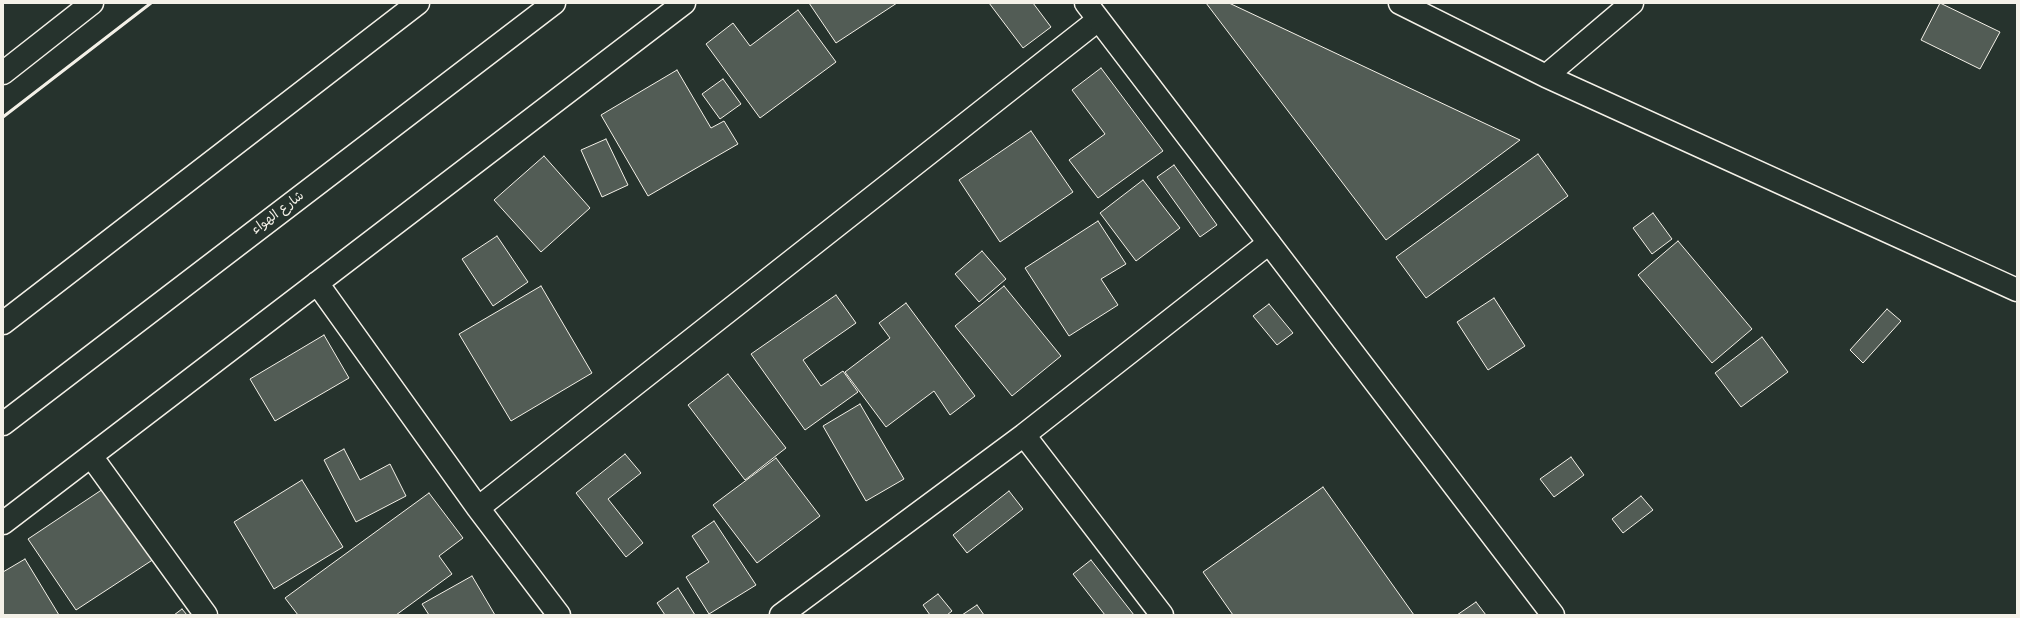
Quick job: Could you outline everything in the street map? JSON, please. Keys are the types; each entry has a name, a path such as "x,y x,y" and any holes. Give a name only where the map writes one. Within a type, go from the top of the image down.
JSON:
{"main road":[{"path":"3,73 92,3"},
{"path":"3,323 418,3"},
{"name":"شارع الهواء","path":"3,424 554,3"},
{"path":"3,523 684,3"},
{"path":"1400,3 1546,76 2017,290"},
{"path":"1546,76 1632,3"},
{"path":"478,508 1092,11 1553,615"},
{"path":"781,615 1024,435 1269,243"},
{"path":"317,283 478,508 559,615"},
{"path":"1024,435 1162,615"},
{"path":"91,456 206,615"}],"building":[{"path":"809,3 897,3 836,43"},
{"path":"989,3 1033,3 1051,27 1023,48"},
{"path":"1206,3 1229,3 1520,140 1386,240"},
{"path":"1940,3 2000,32 1980,69 1921,40"},
{"path":"798,10 836,62 760,118 706,44 733,23 750,46"},
{"path":"1101,68 1163,151 1098,198 1069,160 1105,134 1072,90"},
{"path":"677,70 711,128 724,121 738,144 648,196 601,115"},
{"path":"723,79 741,104 720,119 702,94"},
{"path":"1031,131 1073,192 1000,242 959,180"},
{"path":"606,139 628,185 602,197 581,150"},
{"path":"1538,154 1568,196 1426,298 1396,257"},
{"path":"544,156 590,208 541,252 494,200"},
{"path":"1174,165 1217,225 1200,237 1157,177"},
{"path":"1143,180 1180,228 1136,261 1100,213"},
{"path":"1653,213 1672,239 1652,254 1633,228"},
{"path":"1098,221 1126,264 1101,279 1118,305 1069,336 1025,268"},
{"path":"497,236 528,282 493,306 462,259"},
{"path":"1678,241 1752,329 1712,363 1638,275"},
{"path":"982,251 1006,279 979,302 955,274"},
{"path":"541,286 592,373 511,421 459,334"},
{"path":"1004,286 1061,356 1012,396 955,326"},
{"path":"836,295 856,323 803,360 821,386 843,371 858,392 805,430 751,354"},
{"path":"1494,298 1525,346 1488,370 1457,322"},
{"path":"906,303 975,396 950,415 934,391 886,427 845,372 890,338 879,323"},
{"path":"1269,304 1293,333 1277,345 1253,316"},
{"path":"1887,309 1901,321 1863,363 1850,350"},
{"path":"324,335 349,378 275,421 250,379"},
{"path":"1762,337 1788,372 1741,407 1715,373"},
{"path":"728,374 786,448 745,480 688,405"},
{"path":"860,404 904,479 866,501 823,426"},
{"path":"344,449 360,480 390,464 406,496 356,522 324,460"},
{"path":"625,454 641,473 608,499 643,543 626,557 576,493"},
{"path":"1571,457 1584,475 1554,497 1540,479"},
{"path":"776,458 820,516 757,563 713,505"},
{"path":"302,480 343,547 274,589 234,522"},
{"path":"106,487 154,559 76,610 28,539"},
{"path":"1323,487 1414,615 1233,615 1203,572"},
{"path":"1009,491 1023,509 967,553 953,535"},
{"path":"429,493 463,538 439,556 452,574 396,615 298,615 285,598"},
{"path":"1641,496 1653,510 1623,533 1612,519"},
{"path":"714,521 756,585 709,614 686,577 709,562 692,536"},
{"path":"25,559 59,615 3,615 3,572"},
{"path":"1091,560 1134,615 1105,615 1073,574"},
{"path":"472,576 495,615 429,615 422,604"},
{"path":"678,588 695,615 665,615 657,603"},
{"path":"938,594 952,611 947,615 930,615 923,605"},
{"path":"1476,602 1486,615 1457,615"},
{"path":"977,605 984,615 962,615"},
{"path":"182,609 187,615 174,615"}],"railway":[{"path":"3,117 151,3"}]}
